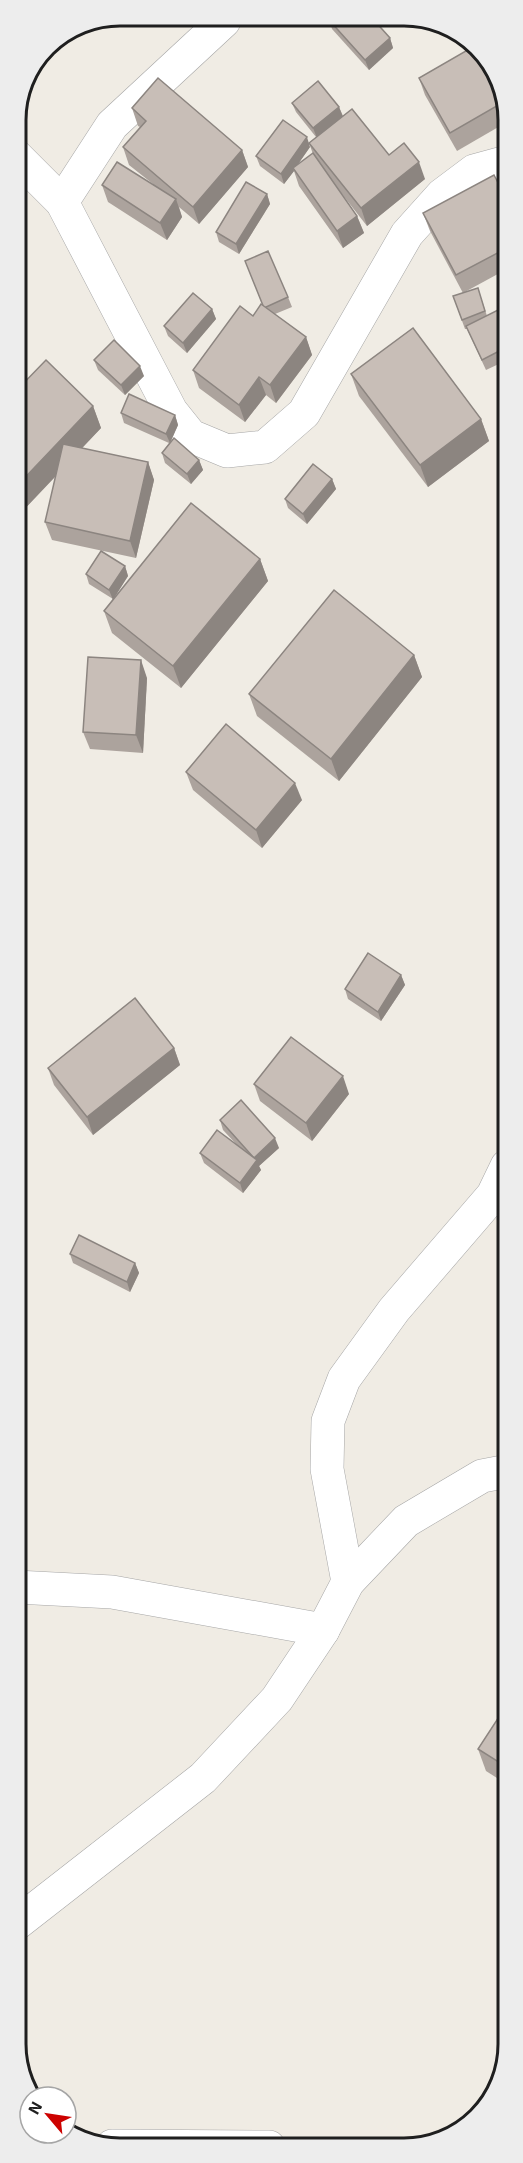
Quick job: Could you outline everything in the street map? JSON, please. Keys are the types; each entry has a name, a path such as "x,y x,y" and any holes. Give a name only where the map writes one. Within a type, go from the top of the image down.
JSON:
{"street":[{"path":"62,202 112,124 219,26"},
{"path":"26,166 62,202 171,411 191,436 227,451 265,447 304,413 407,234 450,189 474,171 498,164"},
{"path":"348,1582 327,1469 328,1421 344,1379 394,1310 493,1195 497,1186"},
{"path":"25,1917 203,1778 277,1699 323,1630 348,1582 406,1521 482,1476 497,1473"},
{"path":"25,1587 112,1592 323,1630"}],"building":[{"path":"334,26 379,26 390,38 365,60"},
{"path":"467,51 481,66 488,78 497,106 450,133 419,78"},
{"path":"158,78 242,150 193,207 123,147 146,121 132,108"},
{"path":"318,81 339,107 313,128 292,103"},
{"path":"352,109 389,155 404,143 419,162 361,208 309,143"},
{"path":"283,120 307,137 281,174 256,156"},
{"path":"313,153 357,216 337,231 293,168"},
{"path":"117,162 176,199 160,223 102,185"},
{"path":"494,175 498,183 498,253 456,275 423,213"},
{"path":"246,182 267,194 236,244 216,232"},
{"path":"268,251 288,297 264,308 245,261"},
{"path":"478,288 485,311 462,320 453,296"},
{"path":"193,293 212,309 183,343 164,326"},
{"path":"261,304 306,337 270,385 259,377 239,405 193,370 240,306 253,316"},
{"path":"498,310 498,352 482,360 466,326"},
{"path":"413,328 481,419 420,465 351,374"},
{"path":"114,340 140,366 121,385 94,360"},
{"path":"46,360 93,406 26,477 26,381"},
{"path":"129,394 175,415 166,434 121,413"},
{"path":"174,438 199,460 187,474 162,453"},
{"path":"63,444 148,462 130,541 45,522"},
{"path":"313,464 332,479 303,514 285,499"},
{"path":"191,503 260,559 173,666 104,611"},
{"path":"101,551 125,566 109,590 86,574"},
{"path":"334,590 414,655 331,759 249,694"},
{"path":"88,657 141,660 136,735 83,732"},
{"path":"226,724 295,783 256,830 186,772"},
{"path":"368,953 401,975 378,1012 345,989"},
{"path":"135,998 174,1048 87,1117 48,1068"},
{"path":"291,1037 343,1076 306,1123 254,1084"},
{"path":"241,1100 275,1138 254,1158 220,1120"},
{"path":"217,1130 257,1160 240,1183 200,1153"},
{"path":"79,1235 135,1263 127,1282 70,1254"},
{"path":"497,1720 497,1761 478,1749"}]}
